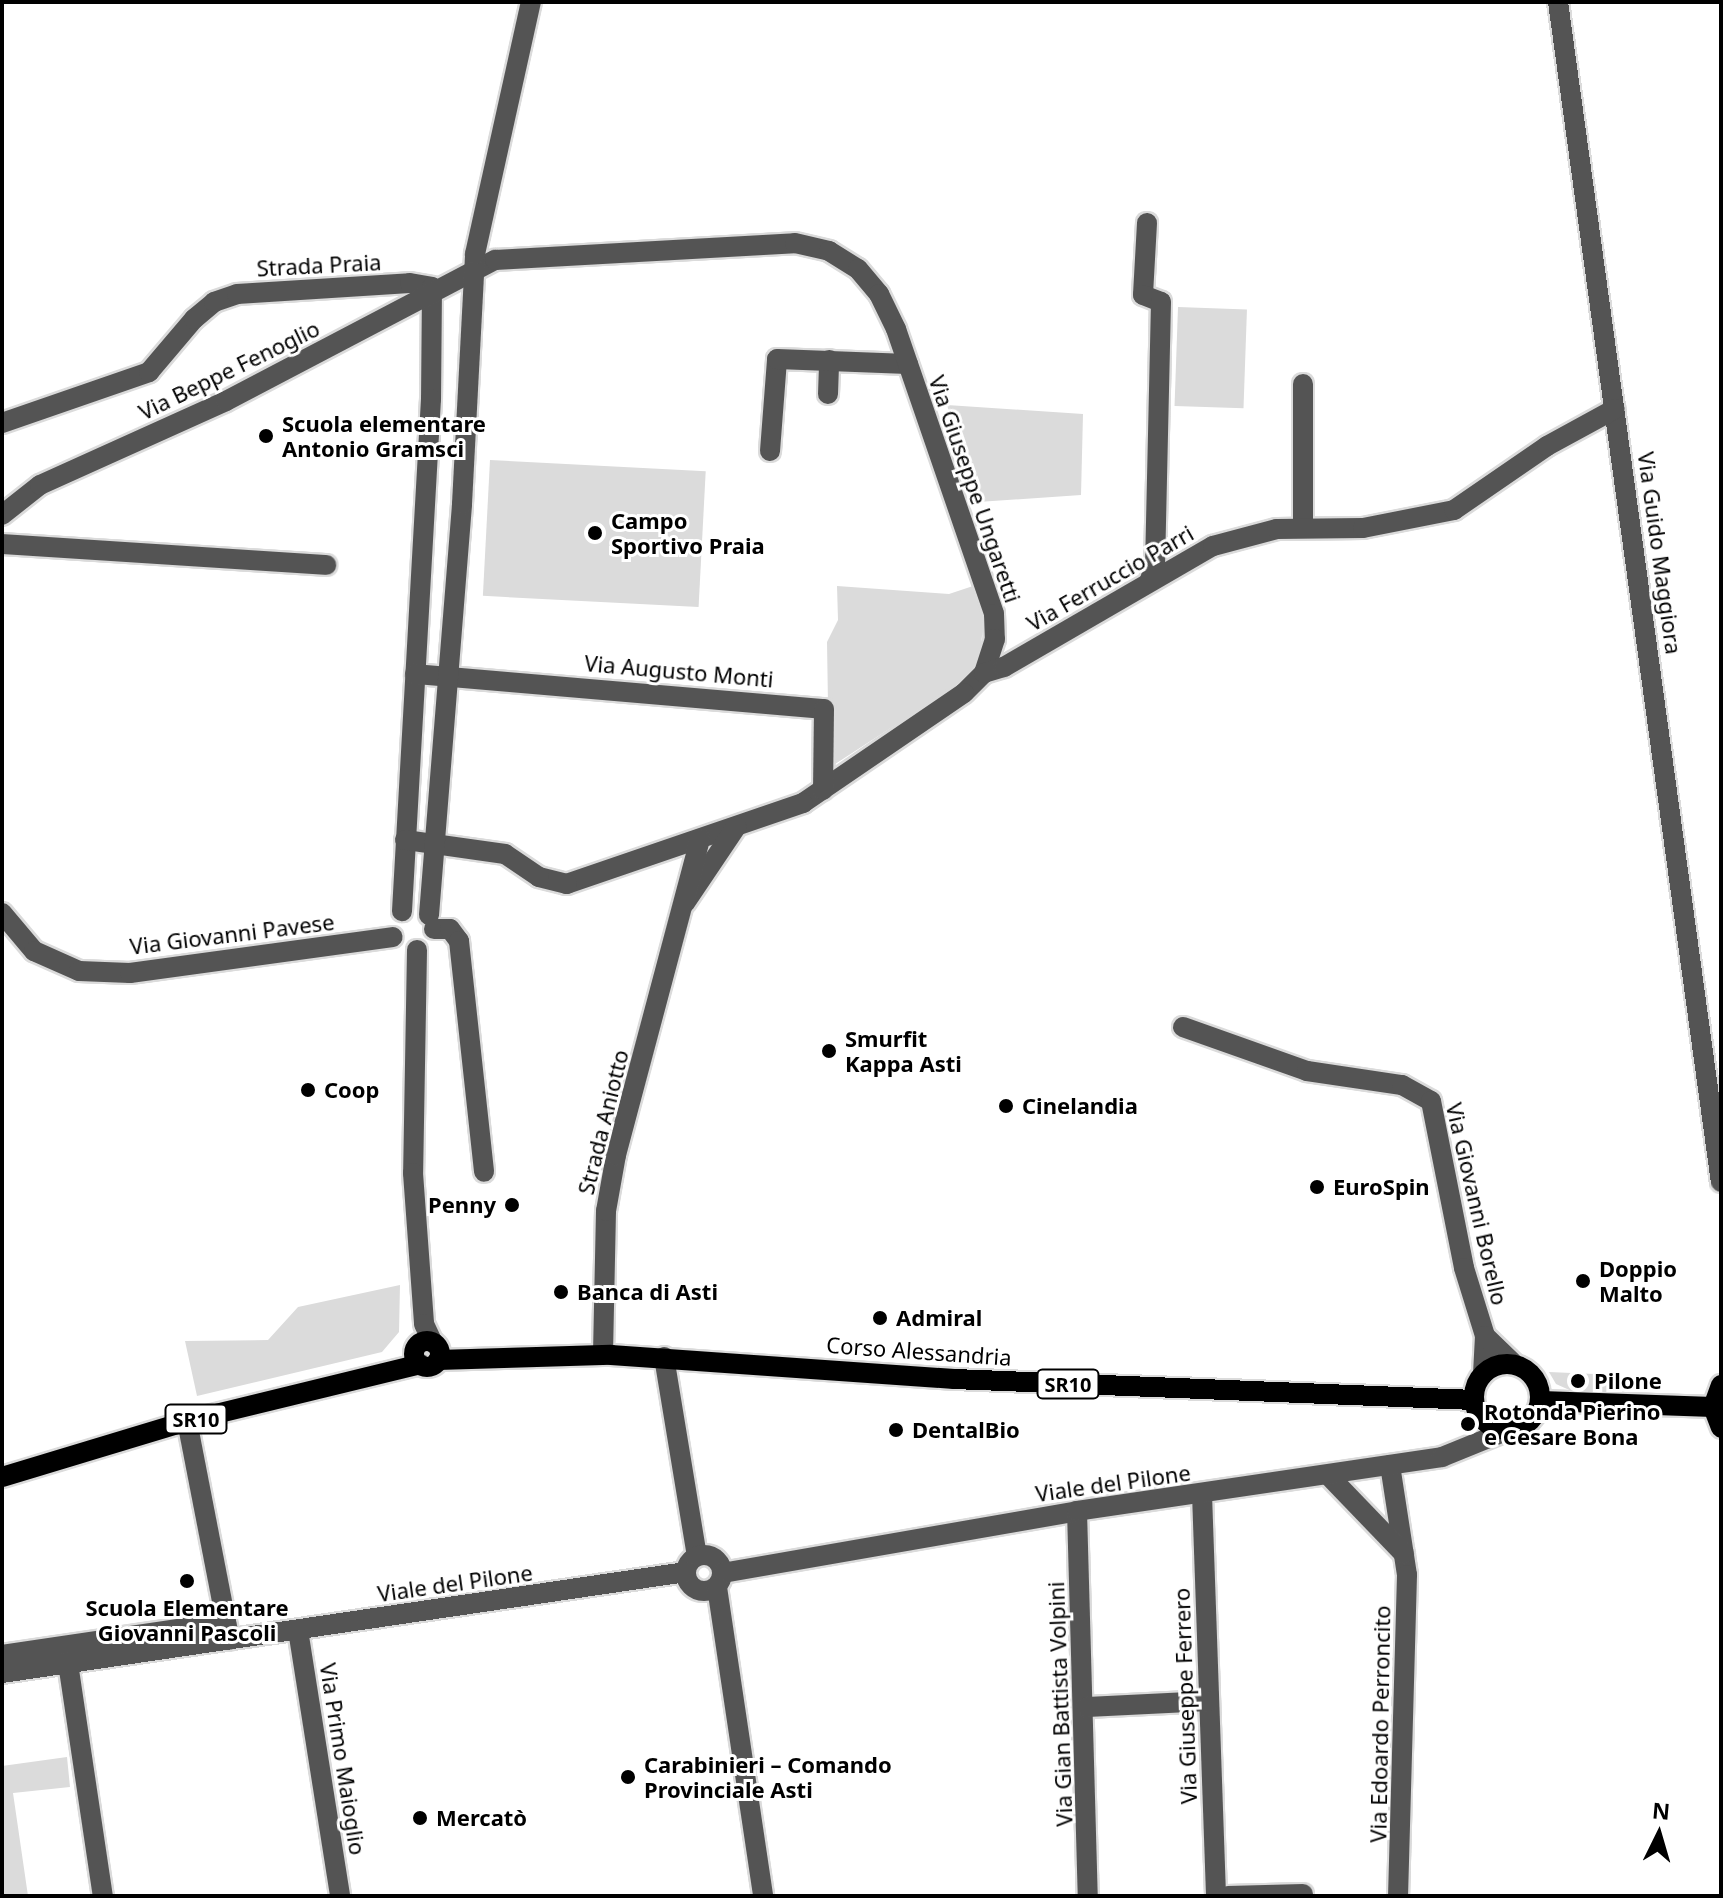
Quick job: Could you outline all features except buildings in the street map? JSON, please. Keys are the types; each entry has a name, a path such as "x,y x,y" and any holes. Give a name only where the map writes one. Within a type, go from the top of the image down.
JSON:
{"main road":[{"name":"Corso Alessandria","path":"430,1349 664,1357 954,1379 1474,1400"},
{"name":"SR10","path":"2,1477 187,1421 392,1370 430,1349"},
{"path":"1514,1364 1531,1374 1541,1401 1525,1426 1506,1431 1481,1418 1474,1400 1483,1374 1514,1364"},
{"path":"1721,1385 1713,1407 1721,1428"},
{"path":"1541,1401 1713,1407"}],"street":[{"name":"Via Guido Maggiora","path":"1558,2 1721,1182"},
{"path":"436,293 402,911 392,925 393,937 406,949 417,950 432,940 478,234 529,10"},
{"path":"1147,223 1143,295 1161,302 1155,565 1149,582"},
{"name":"Via Giuseppe Ungaretti","path":"478,269 508,258 795,243 829,251 858,269 879,294 908,364 994,614 995,639 984,673"},
{"name":"Via Beppe Fenoglio","path":"2,515 40,485 371,328 478,269"},
{"name":"Strada Praia","path":"2,423 149,372 194,319 214,302 237,294 427,284 436,293"},
{"path":"371,328 373,287"},
{"path":"770,451 774,361 780,357 908,364"},
{"path":"828,394 829,360"},
{"path":"1303,384 1303,527"},
{"name":"Via Ferruccio Parri","path":"984,673 1004,667 1213,546 1303,527 1363,528 1454,510 1560,438 1615,409"},
{"path":"429,424 467,427"},
{"path":"2,544 326,565"},
{"path":"422,559 458,562"},
{"path":"405,840 438,841 505,854 539,877 567,884 736,827 823,790 964,693 984,673"},
{"name":"Via Augusto Monti","path":"415,674 824,709 823,790"},
{"path":"408,791 442,793"},
{"name":"Strada Aniotto","path":"683,906 736,827"},
{"name":"Strada Aniotto","path":"603,1354 606,1211 700,839"},
{"path":"402,911 416,908 432,922 450,929 459,941 484,1172"},
{"name":"Via Giovanni Pavese","path":"2,913 34,951 79,971 130,973 393,937"},
{"path":"417,950 413,1173 430,1349"},
{"name":"Via Giovanni Borello","path":"1183,1027 1307,1071 1402,1085 1431,1101 1464,1268 1485,1336 1483,1374"},
{"name":"Via Guido Maggiora","path":"1710,1111 1721,1131"},
{"name":"Via Giovanni Borello","path":"1485,1336 1514,1364"},
{"path":"664,1357 691,1564 689,1584 700,1591 720,1580"},
{"path":"187,1421 228,1631"},
{"name":"Viale del Pilone","path":"720,1580 1077,1511 1442,1457 1506,1431"},
{"name":"Via Edoardo Perroncito","path":"1390,1465 1404,1554 1398,1896"},
{"path":"1329,1476 1404,1554"},
{"name":"Via Giuseppe Ferrero","path":"1202,1494 1216,1896"},
{"name":"Via Gian Battista Volpini","path":"1077,1511 1087,1707 1088,1896"},
{"path":"691,1564 714,1558 720,1580 763,1896"},
{"name":"Viale del Pilone","path":"2,1655 228,1631 298,1630 691,1564"},
{"name":"Via Primo Maioglio","path":"298,1630 340,1896"},
{"name":"Viale del Pilone","path":"2,1673 228,1631"},
{"path":"68,1663 103,1896"},
{"path":"1087,1707 1209,1701"},
{"path":"1228,1896 1303,1894"}],"shaded area":[{"path":"1178,307 1247,309 1244,408 1175,406"},
{"path":"947,405 1083,414 1081,495 978,502"},
{"name":"Campo Sportivo Praia","path":"490,460 706,471 699,607 483,596"},
{"path":"837,586 949,594 973,586 984,620 979,660 963,681 829,768 827,642 838,620"},
{"path":"400,1285 399,1332 382,1352 197,1396 185,1341 268,1340 298,1307"},
{"path":"1549,1372 1617,1375 1613,1394 1576,1393 1556,1384"},
{"path":"67,1757 70,1787 13,1793 28,1896 2,1896 2,1766"}],"place":[{"name":"Scuola elementare Antonio Gramsci","path":"266,436"},
{"name":"Campo Sportivo Praia","path":"595,533"},
{"name":"Smurfit Kappa Asti","path":"829,1051"},
{"name":"Coop","path":"308,1090"},
{"name":"Cinelandia","path":"1006,1106"},
{"name":"EuroSpin","path":"1317,1187"},
{"name":"Penny","path":"512,1205"},
{"name":"Doppio Malto","path":"1583,1281"},
{"name":"Banca di Asti","path":"561,1292"},
{"name":"Admiral","path":"880,1318"},
{"name":"Pilone","path":"1578,1381"},
{"name":"Rotonda Pierino e Cesare Bona","path":"1468,1424"},
{"name":"DentalBio","path":"896,1430"},
{"name":"Scuola Elementare Giovanni Pascoli","path":"187,1581"},
{"name":"Carabinieri – Comando Provinciale Asti","path":"628,1777"},
{"name":"Mercatò","path":"420,1818"}]}
